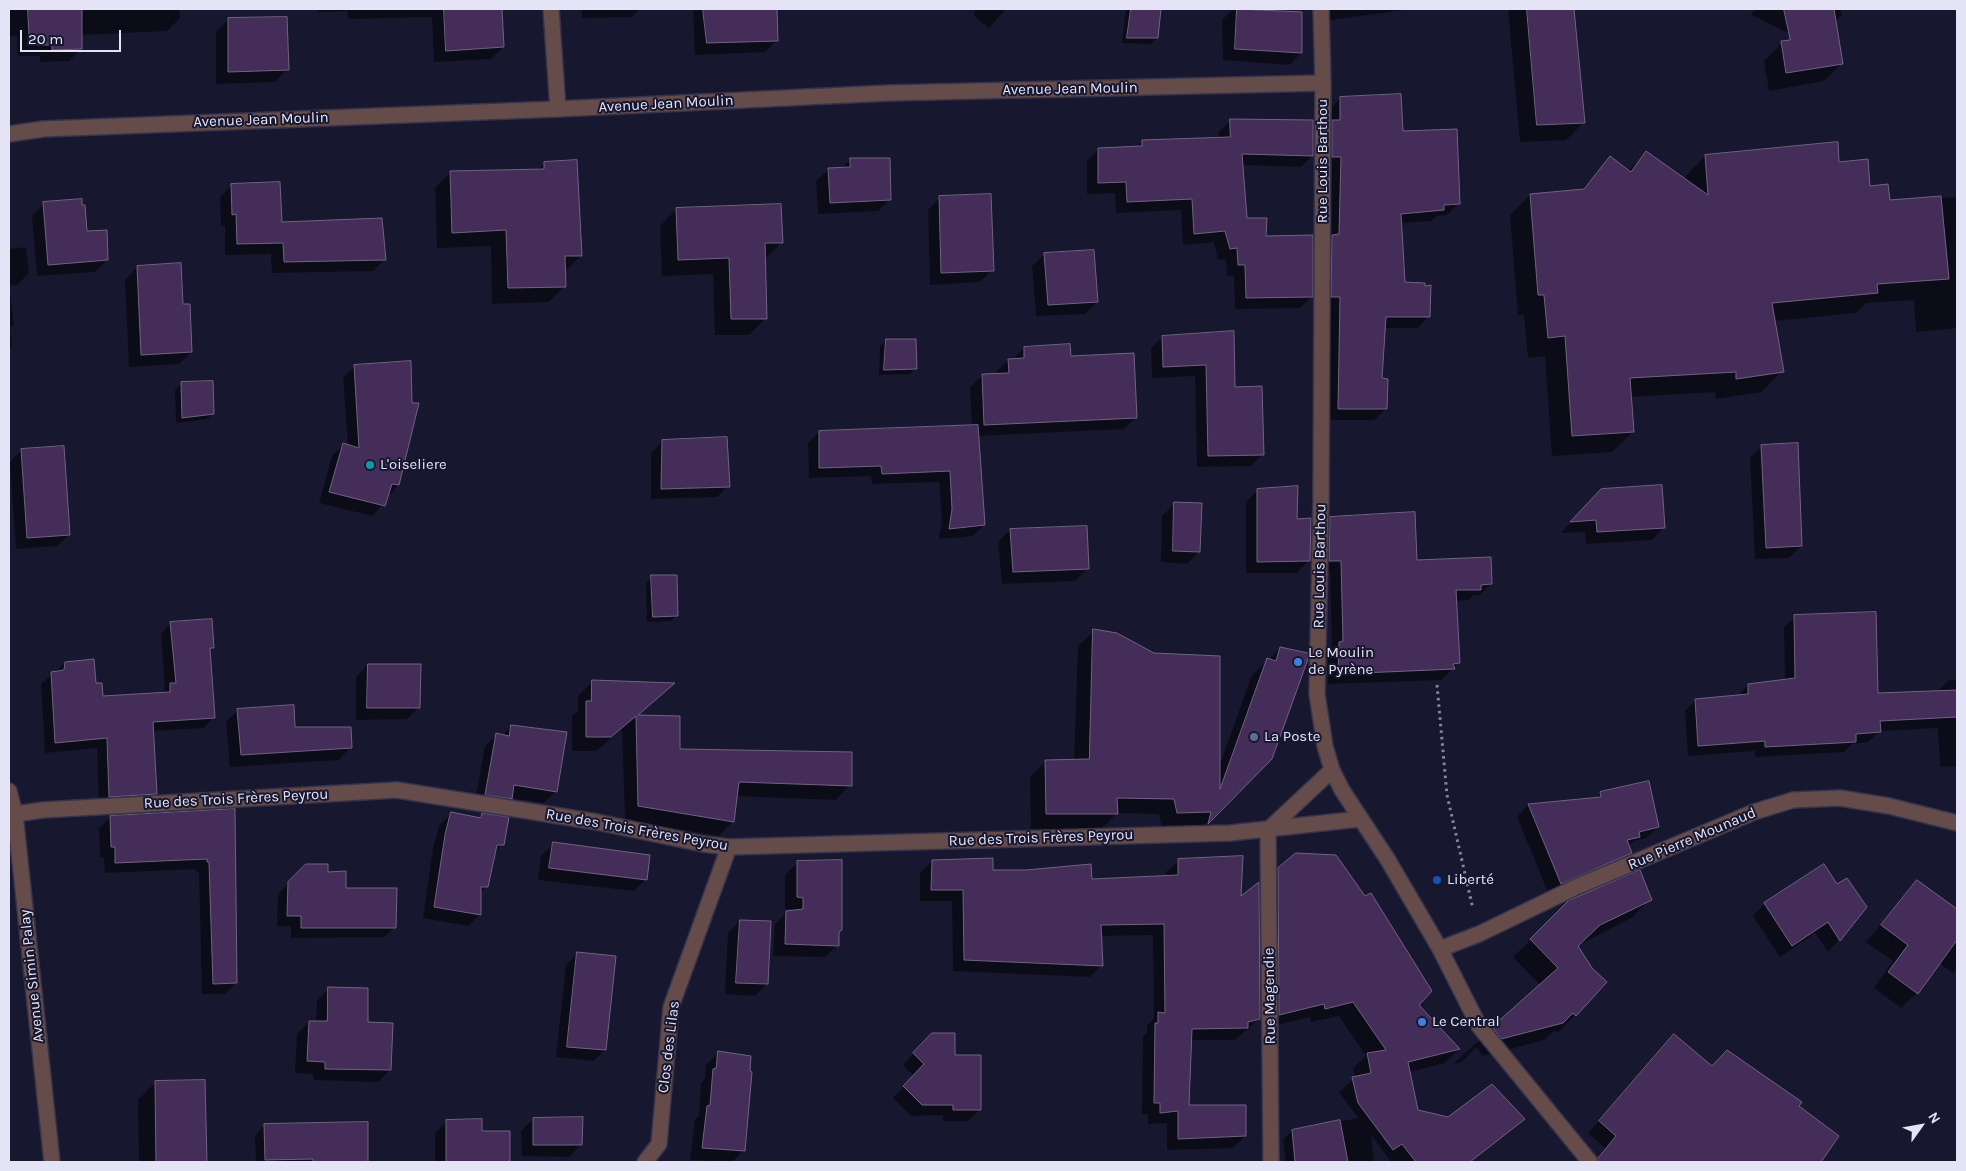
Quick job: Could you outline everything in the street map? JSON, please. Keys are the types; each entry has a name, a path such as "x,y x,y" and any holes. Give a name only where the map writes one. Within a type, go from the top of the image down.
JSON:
{"street":[{"path":"551,9 558,109"},
{"name":"Rue Louis Barthou","path":"1321,9 1323,84 1321,501 1317,694 1325,746 1332,770 1440,949 1479,1026 1590,1162"},
{"name":"Avenue Jean Moulin","path":"9,134 43,129 890,94 1323,84"},
{"path":"1268,830 1332,770"},
{"name":"Rue des Trois Frères Peyrou","path":"12,814 196,801 397,790 597,822 703,844 729,847 1211,834 1268,830 1360,819"},
{"name":"Avenue Simin Palay","path":"9,791 52,1162"},
{"name":"Rue Pierre Mounaud","path":"1440,949 1479,934 1576,887 1754,812 1793,800 1840,798 1889,806 1957,823"},
{"name":"Rue Magendie","path":"1268,830 1271,1162"},
{"name":"Clos des Lilas","path":"646,1162 659,1144 671,1007 729,847"}],"path":[{"path":"1437,685 1447,795 1479,934"}],"building":[{"path":"28,9 82,9 82,49 52,50 52,45 30,45"},
{"path":"444,9 502,9 504,47 446,51"},
{"path":"703,9 777,9 778,41 707,43"},
{"path":"1131,9 1161,9 1158,38 1127,38"},
{"path":"1237,9 1302,12 1302,53 1235,49"},
{"path":"1527,9 1574,9 1585,123 1537,125"},
{"path":"1784,9 1834,9 1843,64 1786,73 1781,41 1790,40"},
{"path":"287,17 289,70 228,72 228,18"},
{"path":"1401,94 1403,131 1457,129 1460,204 1444,205 1444,210 1401,214 1405,282 1425,283 1425,286 1431,285 1430,317 1386,317 1382,378 1388,379 1387,409 1338,409 1340,297 1331,297 1332,235 1339,234 1341,157 1332,157 1332,120 1340,120 1340,97"},
{"path":"1230,119 1313,120 1313,156 1242,154 1247,218 1267,218 1266,236 1313,235 1313,297 1246,298 1245,265 1238,265 1237,248 1230,249 1225,231 1194,234 1192,199 1127,202 1126,182 1098,183 1098,148 1142,146 1142,140 1230,137"},
{"path":"1838,142 1839,162 1868,159 1870,186 1888,184 1890,200 1941,196 1949,279 1877,284 1878,293 1772,303 1784,372 1736,379 1736,372 1630,378 1634,432 1572,436 1565,336 1548,338 1544,295 1538,295 1530,194 1584,189 1610,156 1631,172 1646,151 1708,195 1705,155"},
{"path":"850,158 890,158 891,200 830,203 828,168 850,167"},
{"path":"577,160 582,256 565,256 566,287 508,288 506,230 452,233 450,171 544,169 544,162"},
{"path":"280,182 282,222 382,218 386,260 284,262 283,243 237,244 236,214 232,215 231,184"},
{"path":"991,194 994,271 941,273 939,196"},
{"path":"82,199 82,205 85,205 87,231 107,230 108,260 48,265 43,202"},
{"path":"781,204 783,243 765,243 767,319 731,319 729,258 678,260 676,208"},
{"path":"1094,250 1098,302 1048,305 1044,253"},
{"path":"181,263 183,304 190,304 192,352 141,355 137,266"},
{"path":"1234,331 1235,387 1262,386 1264,455 1208,456 1206,365 1163,367 1162,336"},
{"path":"886,339 916,339 917,369 884,370"},
{"path":"1070,344 1071,356 1134,353 1137,418 984,425 982,374 1009,373 1008,359 1024,358 1024,347"},
{"path":"411,361 412,403 419,403 399,485 392,484 385,506 329,492 343,443 359,448 354,365"},
{"path":"213,381 214,414 182,418 181,382"},
{"path":"978,425 985,525 949,529 952,509 950,471 882,474 881,466 819,468 819,431"},
{"path":"727,437 730,487 661,489 662,440"},
{"path":"1798,443 1802,546 1766,548 1761,445"},
{"path":"64,446 70,535 27,538 21,449"},
{"path":"1662,485 1665,528 1597,532 1596,520 1570,522 1601,489"},
{"path":"1298,486 1297,519 1311,518 1310,561 1257,562 1257,489"},
{"path":"1174,502 1202,503 1200,552 1173,551"},
{"path":"1415,512 1417,560 1491,557 1492,584 1481,585 1481,590 1456,590 1460,663 1453,664 1455,669 1338,674 1339,642 1343,641 1341,561 1329,561 1330,517"},
{"path":"1087,526 1089,569 1013,572 1010,529"},
{"path":"651,575 677,575 678,616 653,617"},
{"path":"1876,612 1878,693 1957,690 1957,717 1880,721 1881,732 1856,734 1856,742 1765,747 1765,741 1698,746 1695,699 1748,694 1748,684 1795,678 1794,615"},
{"path":"212,619 214,648 210,648 215,718 153,722 157,794 109,797 107,738 55,743 51,672 64,670 65,662 94,659 96,683 102,683 103,696 170,692 170,683 176,683 170,622"},
{"path":"1093,629 1117,633 1154,653 1220,656 1220,789 1267,658 1276,661 1280,647 1308,653 1308,659 1272,759 1208,824 1211,812 1177,813 1174,799 1117,798 1118,814 1046,814 1045,760 1089,759"},
{"path":"368,664 421,664 420,708 367,708"},
{"path":"592,680 675,683 638,715 680,716 680,749 852,752 852,786 739,782 734,822 638,806 636,716 611,737 586,737 586,701 591,701"},
{"path":"294,705 295,727 351,727 352,748 241,755 237,709"},
{"path":"511,725 567,732 557,792 514,785 512,799 485,795 496,733 509,736"},
{"path":"1649,781 1659,827 1639,832 1640,837 1627,840 1632,853 1561,884 1528,804 1601,797 1600,792"},
{"path":"235,809 237,983 213,984 209,862 207,862 207,859 115,863 115,847 111,847 110,816"},
{"path":"451,812 481,818 482,813 509,817 504,845 497,845 488,887 481,887 481,915 434,907 445,835"},
{"path":"553,842 650,855 647,880 549,868"},
{"path":"1296,853 1336,855 1365,896 1371,893 1432,991 1419,1005 1460,1049 1408,1062 1418,1110 1448,1117 1492,1084 1525,1119 1470,1162 1416,1162 1402,1144 1393,1150 1358,1103 1352,1077 1371,1073 1367,1053 1386,1050 1353,1002 1325,1009 1324,1004 1279,1015 1278,868"},
{"path":"1243,856 1241,896 1259,882 1260,1019 1248,1022 1248,1028 1192,1029 1189,1105 1246,1105 1246,1136 1178,1139 1178,1111 1160,1113 1160,1103 1154,1103 1155,1023 1158,1023 1158,1012 1165,1013 1164,924 1101,925 1103,966 964,960 963,890 931,890 932,860 993,858 993,870 1026,870 1091,864 1092,879 1178,875 1178,859"},
{"path":"842,860 842,930 839,932 839,946 785,944 786,911 803,909 803,898 797,897 797,861"},
{"path":"306,864 328,864 328,872 346,871 346,888 397,888 396,928 301,928 301,916 287,916 288,882"},
{"path":"1824,864 1837,884 1847,878 1867,907 1840,941 1828,922 1792,946 1764,903"},
{"path":"1640,870 1652,900 1600,925 1578,946 1592,968 1607,982 1576,1016 1573,1013 1563,1023 1501,1039 1492,1027 1558,968 1530,939 1568,901"},
{"path":"1917,880 1957,909 1957,940 1918,994 1888,972 1908,945 1881,925"},
{"path":"740,920 771,921 768,984 736,983"},
{"path":"577,952 616,956 606,1050 567,1047"},
{"path":"328,987 368,988 368,1022 393,1023 391,1070 325,1069 325,1062 307,1061 309,1021 327,1021"},
{"path":"932,1033 955,1033 955,1055 981,1055 981,1110 953,1110 953,1105 922,1105 903,1086 924,1064 913,1053"},
{"path":"1674,1034 1712,1066 1727,1050 1802,1102 1799,1106 1839,1136 1821,1162 1599,1162 1598,1158 1616,1136 1599,1121"},
{"path":"718,1051 751,1056 750,1071 752,1072 745,1151 702,1148 707,1106 710,1105 713,1069 716,1068"},
{"path":"205,1080 207,1162 156,1162 155,1081"},
{"path":"583,1117 582,1145 533,1145 533,1118"},
{"path":"482,1119 482,1131 510,1131 510,1162 446,1162 446,1120"},
{"path":"1340,1120 1348,1162 1295,1162 1292,1130"},
{"path":"368,1122 368,1162 313,1162 313,1159 265,1160 264,1124"}],"place":[{"name":"L'oiseliere","path":"370,465"},
{"name":"Le Moulin de Pyrène","path":"1298,662"},
{"name":"La Poste","path":"1254,737"},
{"name":"Liberté","path":"1437,880"},
{"name":"Le Central","path":"1422,1022"}]}
